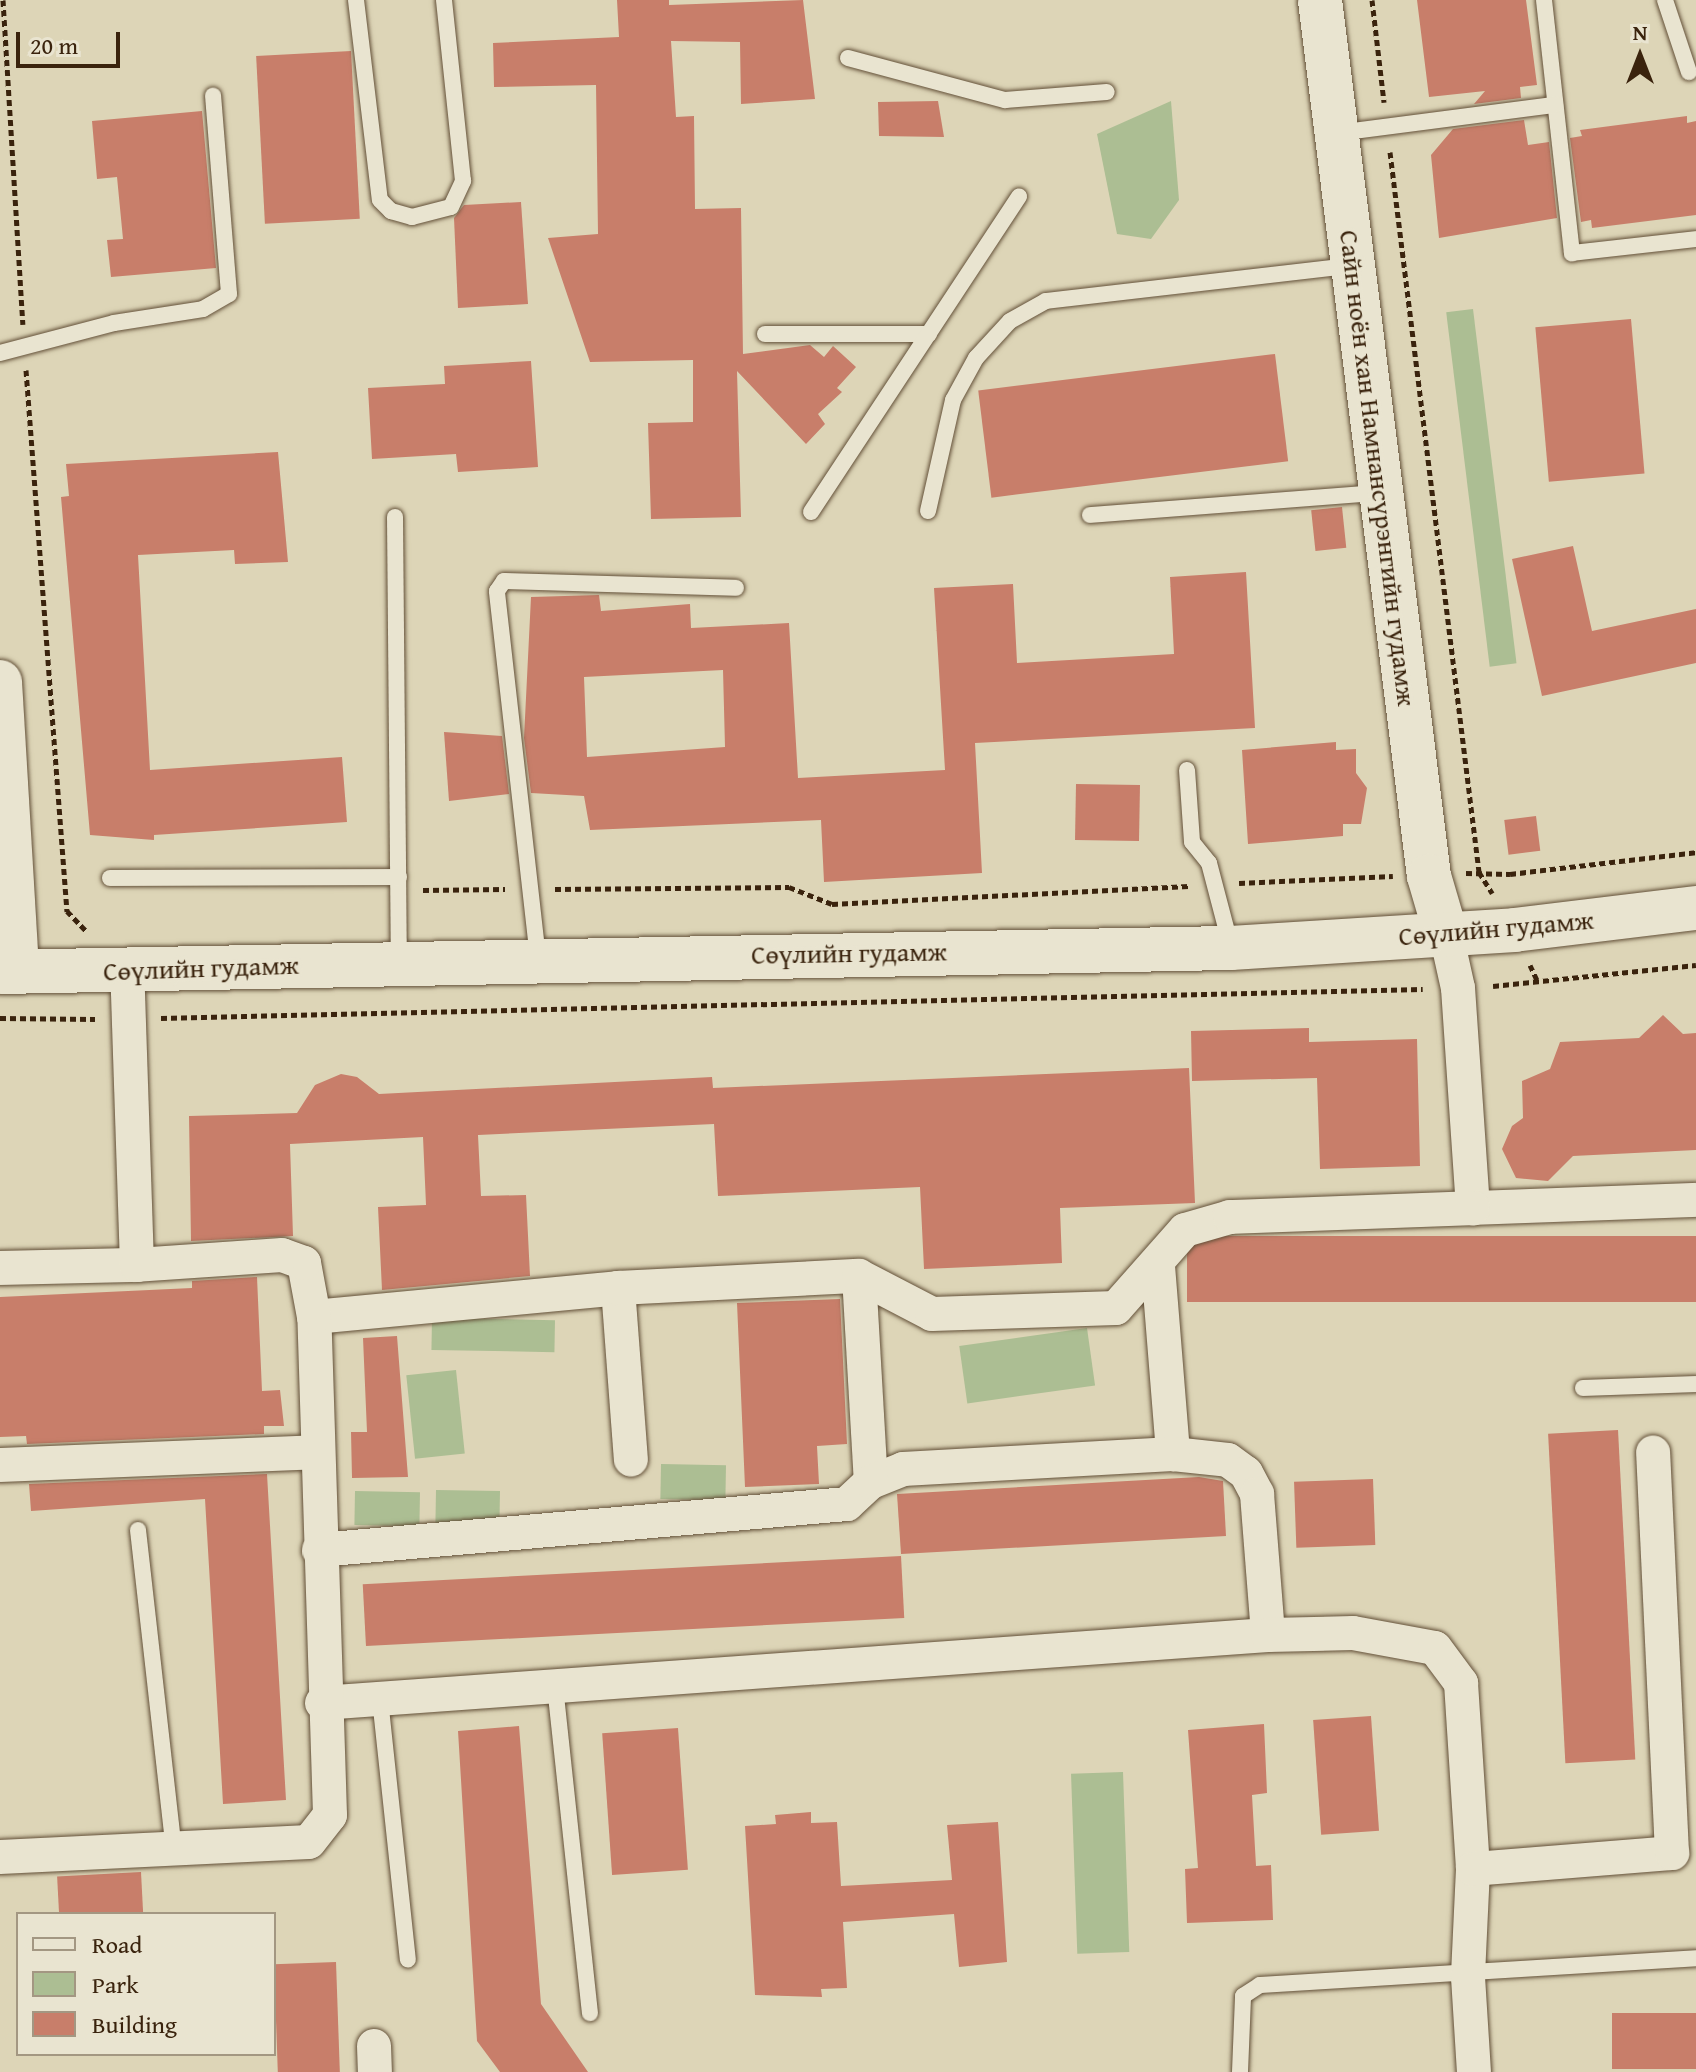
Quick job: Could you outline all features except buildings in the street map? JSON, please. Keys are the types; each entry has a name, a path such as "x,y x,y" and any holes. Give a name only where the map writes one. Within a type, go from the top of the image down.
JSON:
{"main road":[{"name":"Сайн ноён хан Намнансүрэнгийн гудамж","path":"1320,0 1429,876 1446,934"},
{"path":"0,682 8,972"},
{"name":"Сөүлийн гудамж","path":"8,972 113,958 399,962 1231,948 1514,930 1696,908"}],"street":[{"path":"1446,934 1458,988 1473,1208"},
{"path":"113,958 127,1019 137,1265"},
{"path":"314,1317 618,1288 859,1276 932,1314 1116,1308 1158,1266 1185,1230 1230,1217 1696,1200"},
{"path":"0,1268 137,1265 282,1255 304,1263 314,1317 322,1703 330,1815 322,1833 309,1842 0,1857"},
{"path":"1158,1266 1173,1454"},
{"path":"859,1276 871,1482"},
{"path":"618,1288 631,1460"},
{"path":"0,1465 317,1452"},
{"path":"1473,1869 1672,1853 1653,1452"},
{"path":"319,1550 847,1504 871,1482 903,1469 1173,1454 1228,1460 1252,1484 1268,1635"},
{"path":"322,1703 1268,1635 1353,1633 1435,1648 1461,1683 1473,1869 1468,1977 1474,2072"}],"lane":[{"path":"356,0 380,200 391,211 412,217 451,207 463,181 444,0"},
{"path":"1544,0 1572,253 1696,239"},
{"path":"1665,0 1689,72"},
{"path":"848,58 1005,100 1107,92"},
{"path":"0,353 24,351 114,323 203,309 229,294 213,96"},
{"path":"1335,133 1555,105"},
{"path":"811,512 1019,196"},
{"path":"928,511 953,400 976,358 1010,321 1046,301 1352,266"},
{"path":"765,334 929,334"},
{"path":"1090,515 1381,493"},
{"path":"395,517 399,962"},
{"path":"538,958 497,591 504,581 736,588"},
{"path":"1187,770 1192,842 1216,884 1231,948"},
{"path":"110,878 399,883"},
{"path":"1583,1388 1696,1384"},
{"path":"138,1530 174,1849"},
{"path":"555,1686 590,2013"},
{"path":"380,1699 408,1960"},
{"path":"1240,2072 1243,1996 1260,1985 1468,1977 1696,1958"}],"path":[{"path":"3,0 24,351 67,911 113,958"},
{"path":"1372,0 1479,872 1514,930 1538,982"},
{"path":"399,883 528,889 789,887 832,904 1479,872 1510,874 1696,852"},
{"path":"0,1018 127,1019 1458,988 1696,965"}],"green space":[{"path":"1171,101 1179,200 1151,239 1117,234 1097,134"},
{"path":"1473,309 1517,663 1490,667 1446,312"},
{"path":"432,1318 555,1320 554,1352 431,1350"},
{"path":"1087,1328 1095,1385 967,1403 959,1346"},
{"path":"456,1370 465,1454 415,1459 406,1375"},
{"path":"661,1464 726,1465 725,1500 660,1499"},
{"path":"436,1490 500,1491 499,1525 435,1524"},
{"path":"355,1491 420,1492 419,1526 354,1525"},
{"path":"1123,1772 1129,1952 1077,1954 1071,1774"}]}
